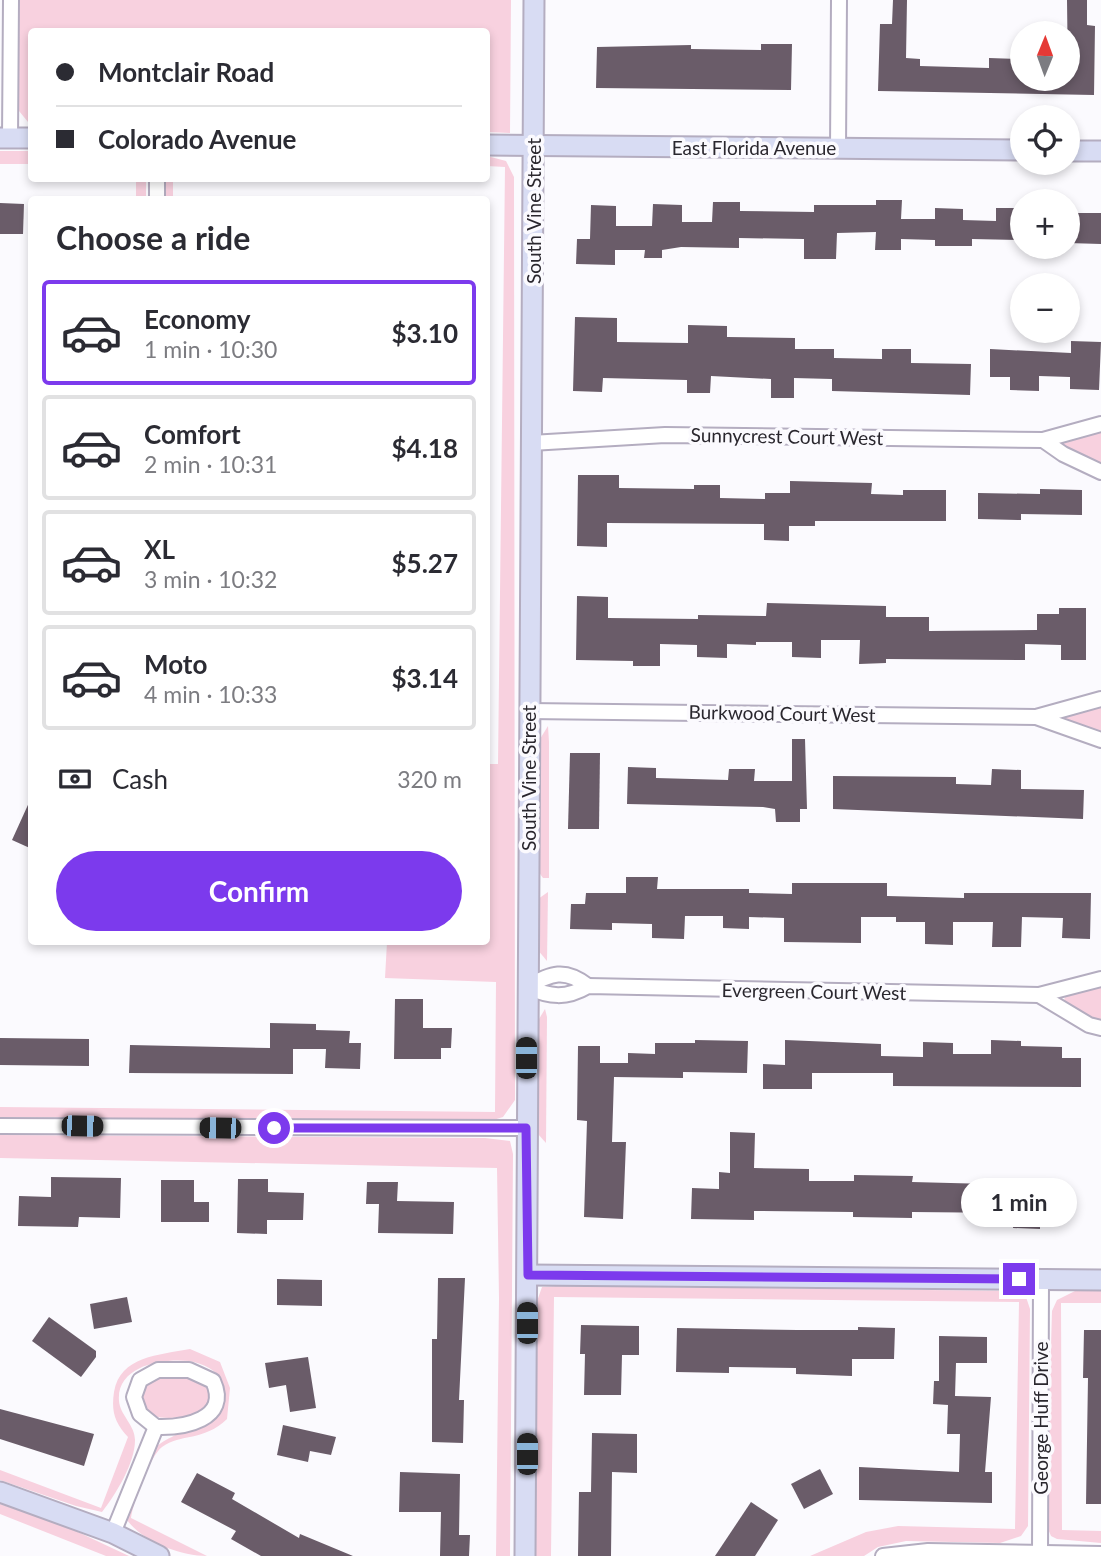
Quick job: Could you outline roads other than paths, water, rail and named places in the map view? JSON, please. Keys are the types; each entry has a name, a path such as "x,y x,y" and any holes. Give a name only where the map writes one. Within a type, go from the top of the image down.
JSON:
{"street":[{"path":"11,0 5,138 28,138"},
{"name":"South Vine Street","path":"525,1556 534,0"},
{"path":"838,148 839,0"},
{"name":"East Florida Avenue","path":"490,145 1010,150"},
{"path":"1080,151 1101,151"},
{"name":"Sunnycrest Court West","path":"531,443 665,435 1044,440 1101,424"},
{"path":"1044,440 1063,454 1101,472"},
{"name":"Burkwood Court West","path":"528,710 1036,717 1101,699"},
{"name":"Burkwood Court West","path":"1036,717 1101,740"},
{"name":"Evergreen Court West","path":"527,987 549,974 575,975 589,986"},
{"name":"Evergreen Court West","path":"527,987 549,997 573,995 589,986 1039,995 1101,979"},
{"name":"Evergreen Court West","path":"1039,995 1089,1025 1101,1028"},
{"path":"0,1126 526,1128"},
{"path":"528,1275 1101,1280"},
{"name":"George Huff Drive","path":"1040,1555 1041,1279"},
{"path":"158,1370 190,1370 214,1381 217,1401 205,1419 194,1424 156,1427 135,1406 134,1397 140,1380 147,1374 158,1370"},
{"path":"113,1533 156,1427"},
{"path":"0,1492 113,1533 159,1556"},
{"path":"883,1556 928,1551 1101,1554"}]}
